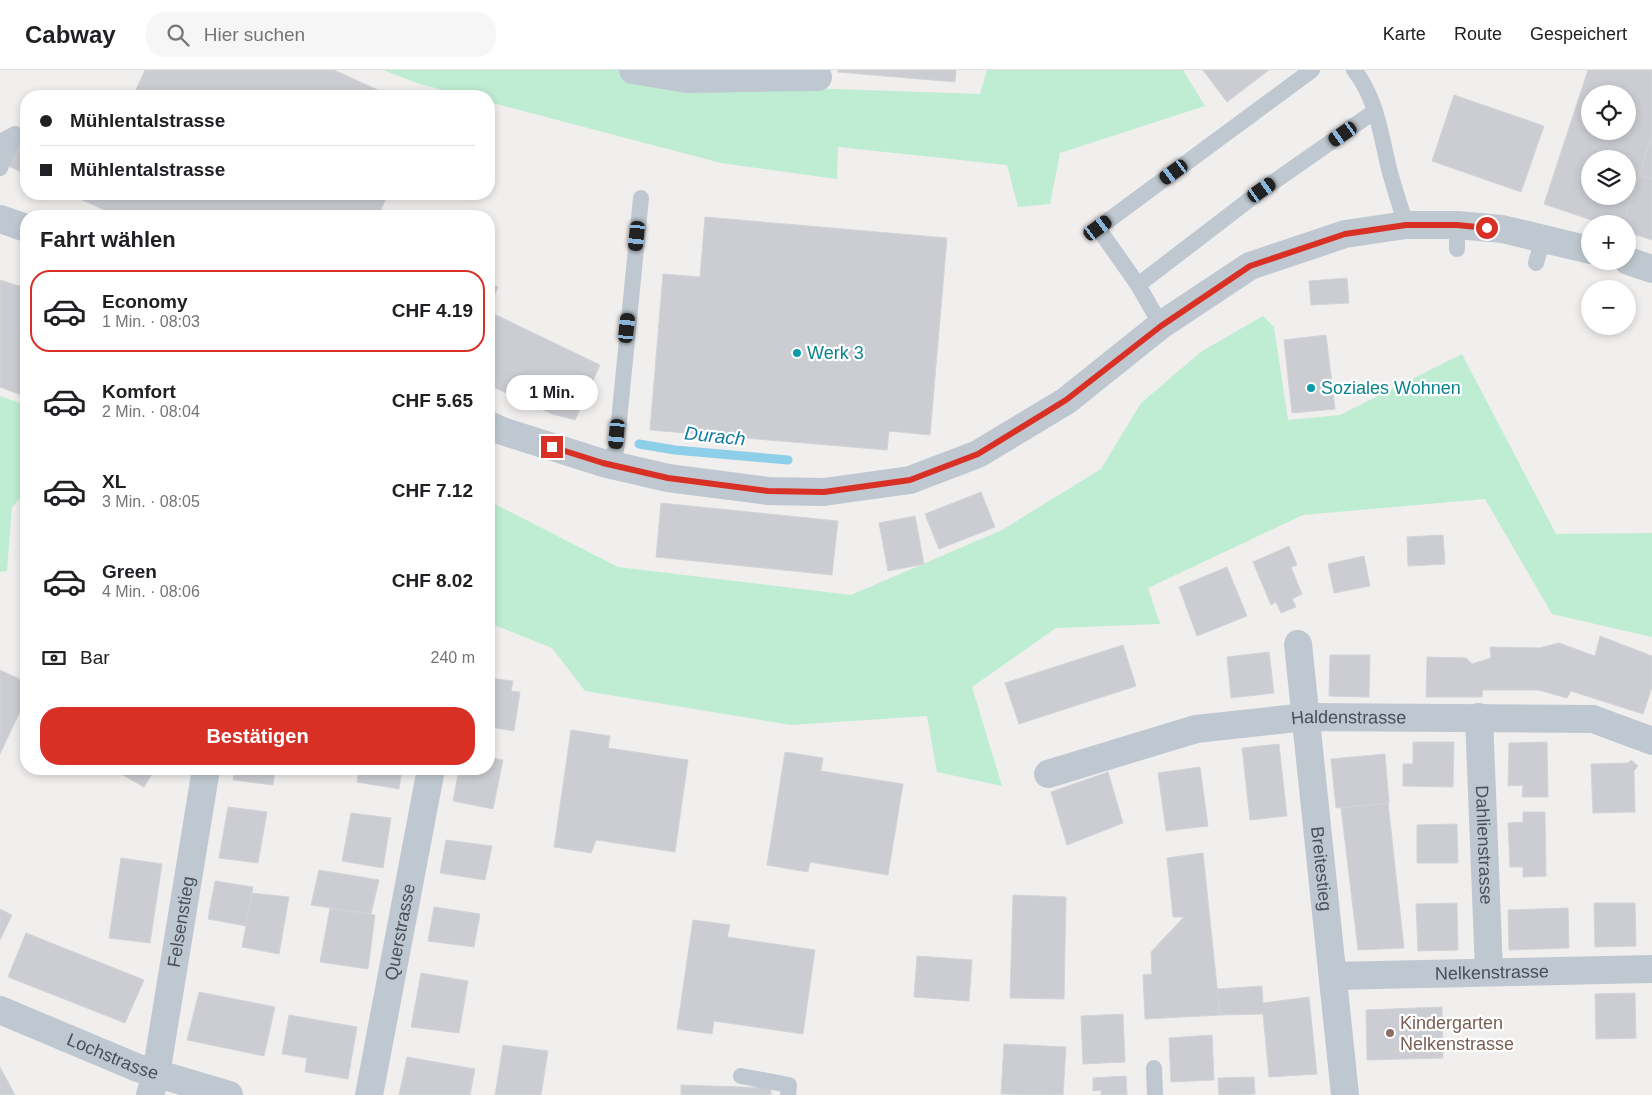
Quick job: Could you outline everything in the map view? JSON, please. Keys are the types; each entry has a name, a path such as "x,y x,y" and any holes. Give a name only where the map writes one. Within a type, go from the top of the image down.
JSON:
{"street":[{"path":"633,70 686,79 818,77"},
{"path":"0,219 20,226"},
{"path":"495,428 603,463 668,478 768,491 824,492 910,480 978,454 1058,406 1161,326 1250,266 1345,234 1406,225 1457,237 1502,229 1539,251 1581,250"},
{"path":"1636,264 1652,269"},
{"name":"Breitestieg","path":"1298,644 1345,1095"},
{"name":"Haldenstrasse","path":"1048,774 1196,729 1306,717 1593,719 1652,741"},
{"name":"Dahlienstrasse","path":"1479,717 1489,971"},
{"name":"Felsenstieg","path":"153,1085 205,775"},
{"name":"Querstrasse","path":"369,1095 430,775"},
{"name":"Nelkenstrasse","path":"1333,976 1652,968"},
{"name":"Lochstrasse","path":"0,1010 153,1085 229,1095"}],"lane":[{"path":"1161,326 1138,285 1098,228 1312,70"},
{"path":"1354,70 1362,80 1375,111 1390,172 1406,225"},
{"path":"1138,285 1262,190 1375,111"},
{"path":"0,142 15,134 0,168"},
{"path":"603,463 616,451 641,198"},
{"path":"1154,1068 1155,1095"},
{"path":"741,1076 789,1085 788,1095"}],"green space":[{"path":"383,70 775,70 780,87 980,94 987,70 1183,70 1205,106 1060,153 1050,204 1018,207 1007,165 838,147 837,179 721,163 495,104 495,90 443,90 420,84"},
{"path":"1263,316 1274,327 1288,420 1340,415 1462,354 1556,534 1652,533 1652,637 1552,614 1485,499 1303,515 1148,588 1160,624 1056,628 972,687 1002,786 937,772 927,716 791,725 585,691 552,648 495,625 495,504 618,567 851,595 1002,530 1101,469 1141,403 1202,351"},
{"path":"0,396 20,403 20,498 12,507 7,571 0,572"}],"building":[{"path":"145,70 334,70 378,90 136,90"},
{"path":"838,70 956,70 955,82 838,72"},
{"path":"1203,70 1269,70 1227,102"},
{"path":"1588,70 1652,70 1652,136 1636,185 1636,150 1581,150 1581,205 1629,205 1626,215 1581,215 1581,217 1544,204 1581,91 1581,140 1636,140 1636,85 1583,85"},
{"path":"1454,95 1544,126 1521,192 1432,161"},
{"path":"1652,136 1652,179 1639,175"},
{"path":"20,140 20,171 8,166"},
{"path":"1639,175 1652,179 1652,240 1636,235 1636,215 1626,215 1629,205 1636,205 1636,184"},
{"path":"82,200 385,200 381,210 105,210"},
{"name":"Werk 3","path":"705,217 947,238 930,435 889,431 887,450 650,430 663,274 700,277"},
{"path":"1347,278 1349,303 1311,305 1309,281"},
{"path":"0,280 20,286 20,395 0,387"},
{"path":"495,314 600,365 575,420 552,414 495,388"},
{"name":"Soziales Wohnen","path":"1326,335 1335,409 1292,413 1284,340"},
{"path":"981,492 995,527 939,549 925,514"},
{"path":"661,503 838,521 832,575 656,557"},
{"path":"915,516 924,564 888,571 879,523"},
{"path":"1443,535 1445,564 1408,566 1407,537"},
{"path":"1289,546 1297,565 1291,567 1302,594 1292,599 1296,607 1281,613 1276,602 1271,605 1253,562"},
{"path":"1364,556 1370,586 1334,593 1328,564"},
{"path":"1227,567 1247,616 1197,636 1179,587"},
{"path":"1600,636 1652,656 1652,687 1643,714 1571,691 1567,698 1538,690 1483,690 1482,697 1426,697 1427,657 1466,658 1472,664 1491,658 1490,647 1539,648 1559,643 1595,656"},
{"path":"1123,645 1136,686 1019,724 1005,683"},
{"path":"1269,652 1274,693 1231,698 1227,657"},
{"path":"1330,655 1370,655 1369,697 1329,696"},
{"path":"0,670 20,679 20,712 0,754"},
{"path":"495,679 513,681 511,691 520,692 514,731 495,728"},
{"path":"571,730 610,736 608,748 688,760 675,852 596,840 591,853 554,847"},
{"path":"1413,742 1454,742 1453,787 1403,786 1403,764 1413,764"},
{"path":"1547,742 1548,797 1522,797 1523,785 1508,786 1509,743"},
{"path":"1279,744 1287,816 1250,820 1242,748"},
{"path":"785,752 823,758 821,771 903,784 888,875 810,862 808,872 767,865"},
{"path":"1385,754 1389,803 1336,808 1331,759"},
{"path":"495,758 503,760 493,809 453,801 458,775 495,775"},
{"path":"1631,760 1638,766 1634,771 1635,812 1593,813 1591,764 1628,763"},
{"path":"1200,767 1208,826 1166,831 1158,773"},
{"path":"1108,772 1123,823 1067,845 1051,792"},
{"path":"123,775 151,775 144,787"},
{"path":"234,775 274,775 273,785 233,780"},
{"path":"358,775 401,775 399,789 357,782"},
{"path":"1388,803 1404,948 1358,950 1341,808"},
{"path":"228,807 267,812 258,863 219,858"},
{"path":"1523,812 1545,812 1546,876 1523,877 1523,867 1510,867 1508,823 1523,822"},
{"path":"351,813 391,818 383,868 342,861"},
{"path":"1457,824 1458,863 1417,863 1417,825"},
{"path":"446,840 492,846 485,880 440,873"},
{"path":"1203,853 1220,1015 1145,1019 1143,975 1152,974 1151,952 1184,917 1173,917 1167,858"},
{"path":"121,858 162,864 150,943 109,938"},
{"path":"319,870 379,880 371,914 311,905"},
{"path":"215,881 253,887 246,926 208,919"},
{"path":"252,893 289,897 279,954 242,947"},
{"path":"1013,895 1066,897 1064,999 1010,998"},
{"path":"1457,903 1458,950 1418,951 1416,904"},
{"path":"1594,903 1635,903 1636,946 1595,947"},
{"path":"434,907 480,914 474,947 428,941"},
{"path":"330,908 375,915 368,969 320,962"},
{"path":"1568,908 1569,948 1509,950 1508,910"},
{"path":"0,909 12,915 0,940"},
{"path":"693,920 730,925 727,937 815,950 803,1034 714,1021 712,1034 677,1029"},
{"path":"26,933 144,980 125,1023 8,977"},
{"path":"917,956 972,960 969,1001 914,997"},
{"path":"421,973 468,981 459,1033 411,1027"},
{"path":"1262,986 1263,1003 1309,997 1317,1074 1269,1077 1263,1014 1220,1015 1217,989"},
{"path":"199,992 275,1007 264,1056 187,1040"},
{"path":"1635,993 1636,1038 1596,1039 1595,994"},
{"path":"1442,1007 1443,1058 1367,1060 1366,1010"},
{"path":"1123,1014 1125,1062 1083,1064 1081,1016"},
{"path":"289,1015 357,1027 348,1079 305,1072 307,1058 282,1054"},
{"path":"1212,1035 1214,1080 1171,1082 1169,1038"},
{"path":"1004,1044 1066,1047 1063,1095 1001,1094"},
{"path":"503,1045 548,1051 541,1095 495,1095"},
{"path":"407,1057 475,1069 470,1095 399,1095"},
{"path":"0,1067 15,1095 0,1095"},
{"path":"1126,1076 1127,1095 1101,1095 1101,1090 1093,1091 1093,1078"},
{"path":"1254,1077 1255,1094 1219,1095 1218,1078"},
{"path":"681,1085 771,1088 771,1095 681,1095"}],"waterway":[{"name":"Durach","path":"639,444 675,450 788,460"}],"place":[{"name":"Werk 3","path":"797,353"},
{"name":"Soziales Wohnen","path":"1311,388"},
{"name":"Kindergarten Nelkenstrasse","path":"1390,1033"}],"route":[{"path":"552,447 603,463 668,478 768,491 824,492 910,480 978,454 1066,400 1161,326 1250,266 1345,234 1406,225 1457,225 1487,228"}]}
